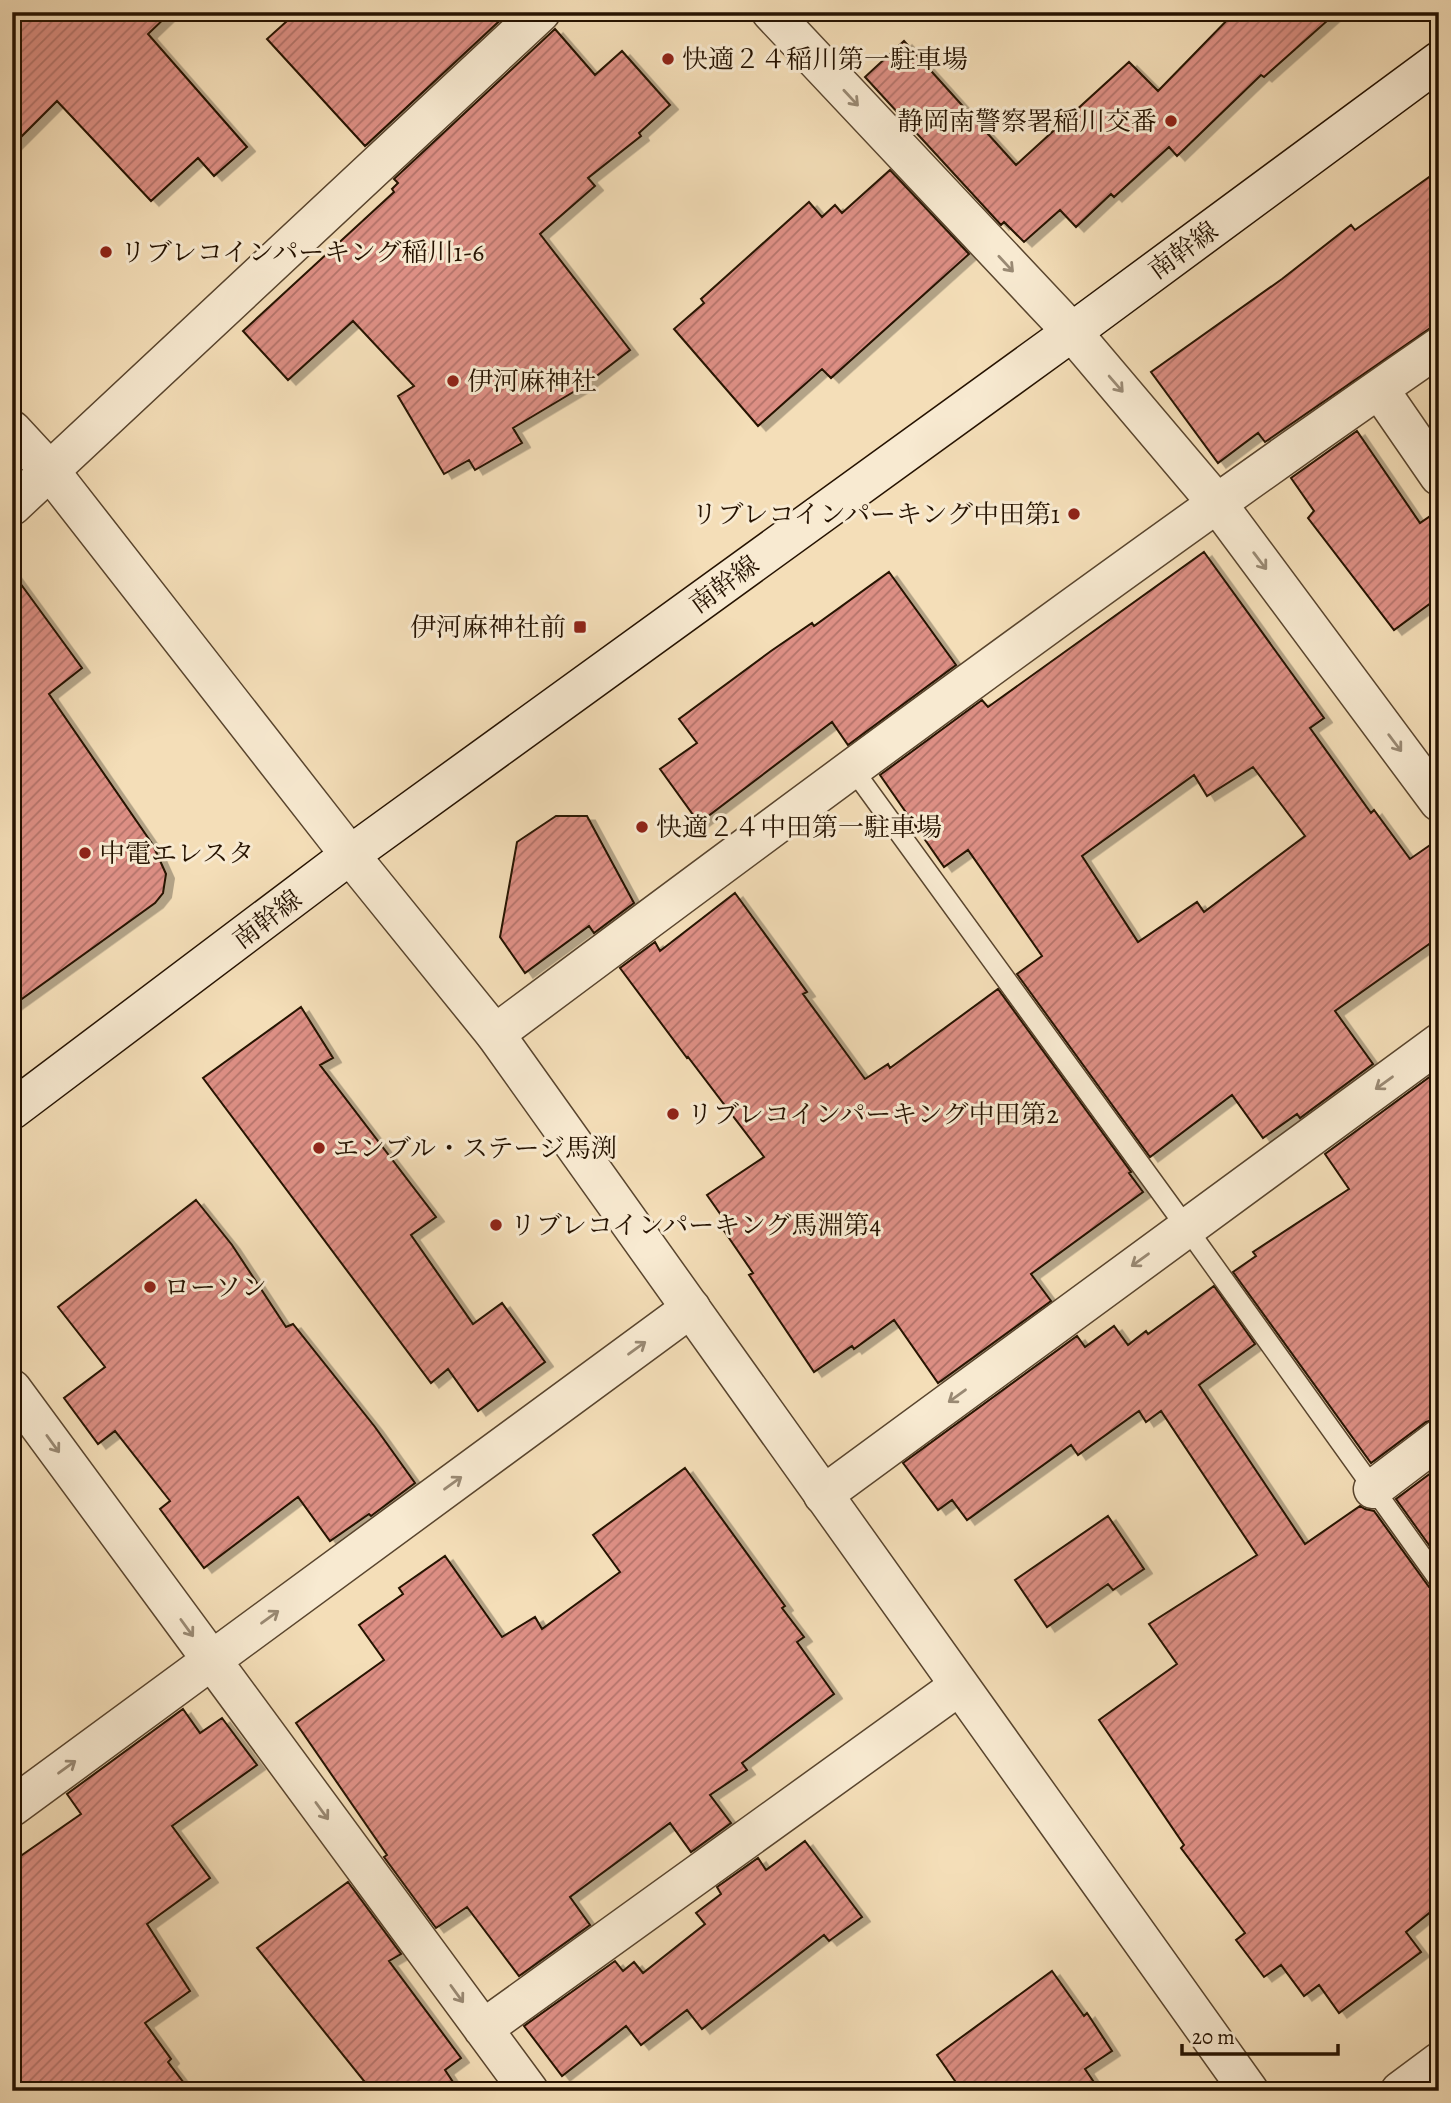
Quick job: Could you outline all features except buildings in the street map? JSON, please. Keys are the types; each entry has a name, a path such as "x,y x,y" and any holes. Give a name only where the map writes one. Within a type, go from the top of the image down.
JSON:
{"street":[{"path":"12,506 541,12"},
{"path":"771,12 1072,332 1216,502 1439,802"},
{"name":"南幹線","path":"12,1110 350,856 1072,332 1439,61"},
{"path":"495,1034 1216,502 1439,347"},
{"path":"1378,389 1439,475"},
{"path":"12,430 50,471 350,856 495,1034 1249,2091"},
{"path":"823,1495 1439,1043"},
{"path":"12,1807 691,1308"},
{"path":"12,1389 529,2091"},
{"path":"1373,1489 1439,1439"},
{"path":"483,2029 959,1686"},
{"path":"1400,2091 1439,2062"}],"lane":[{"path":"852,768 1439,1580"}],"place":[{"name":"快適２４稲川第一駐車場","path":"668,59"},
{"name":"静岡南警察署稲川交番","path":"1171,121"},
{"name":"リブレコインパーキング稲川1-6","path":"106,252"},
{"name":"伊河麻神社","path":"453,381"},
{"name":"リブレコインパーキング中田第1","path":"1074,514"},
{"name":"伊河麻神社前","path":"580,627"},
{"name":"快適２４中田第一駐車場","path":"642,827"},
{"name":"中電エレスタ","path":"85,853"},
{"name":"リブレコインパーキング中田第2","path":"673,1114"},
{"name":"エンブル・ステージ馬渕","path":"319,1148"},
{"name":"リブレコインパーキング馬淵第4","path":"496,1225"},
{"name":"ローソン","path":"150,1287"}]}
